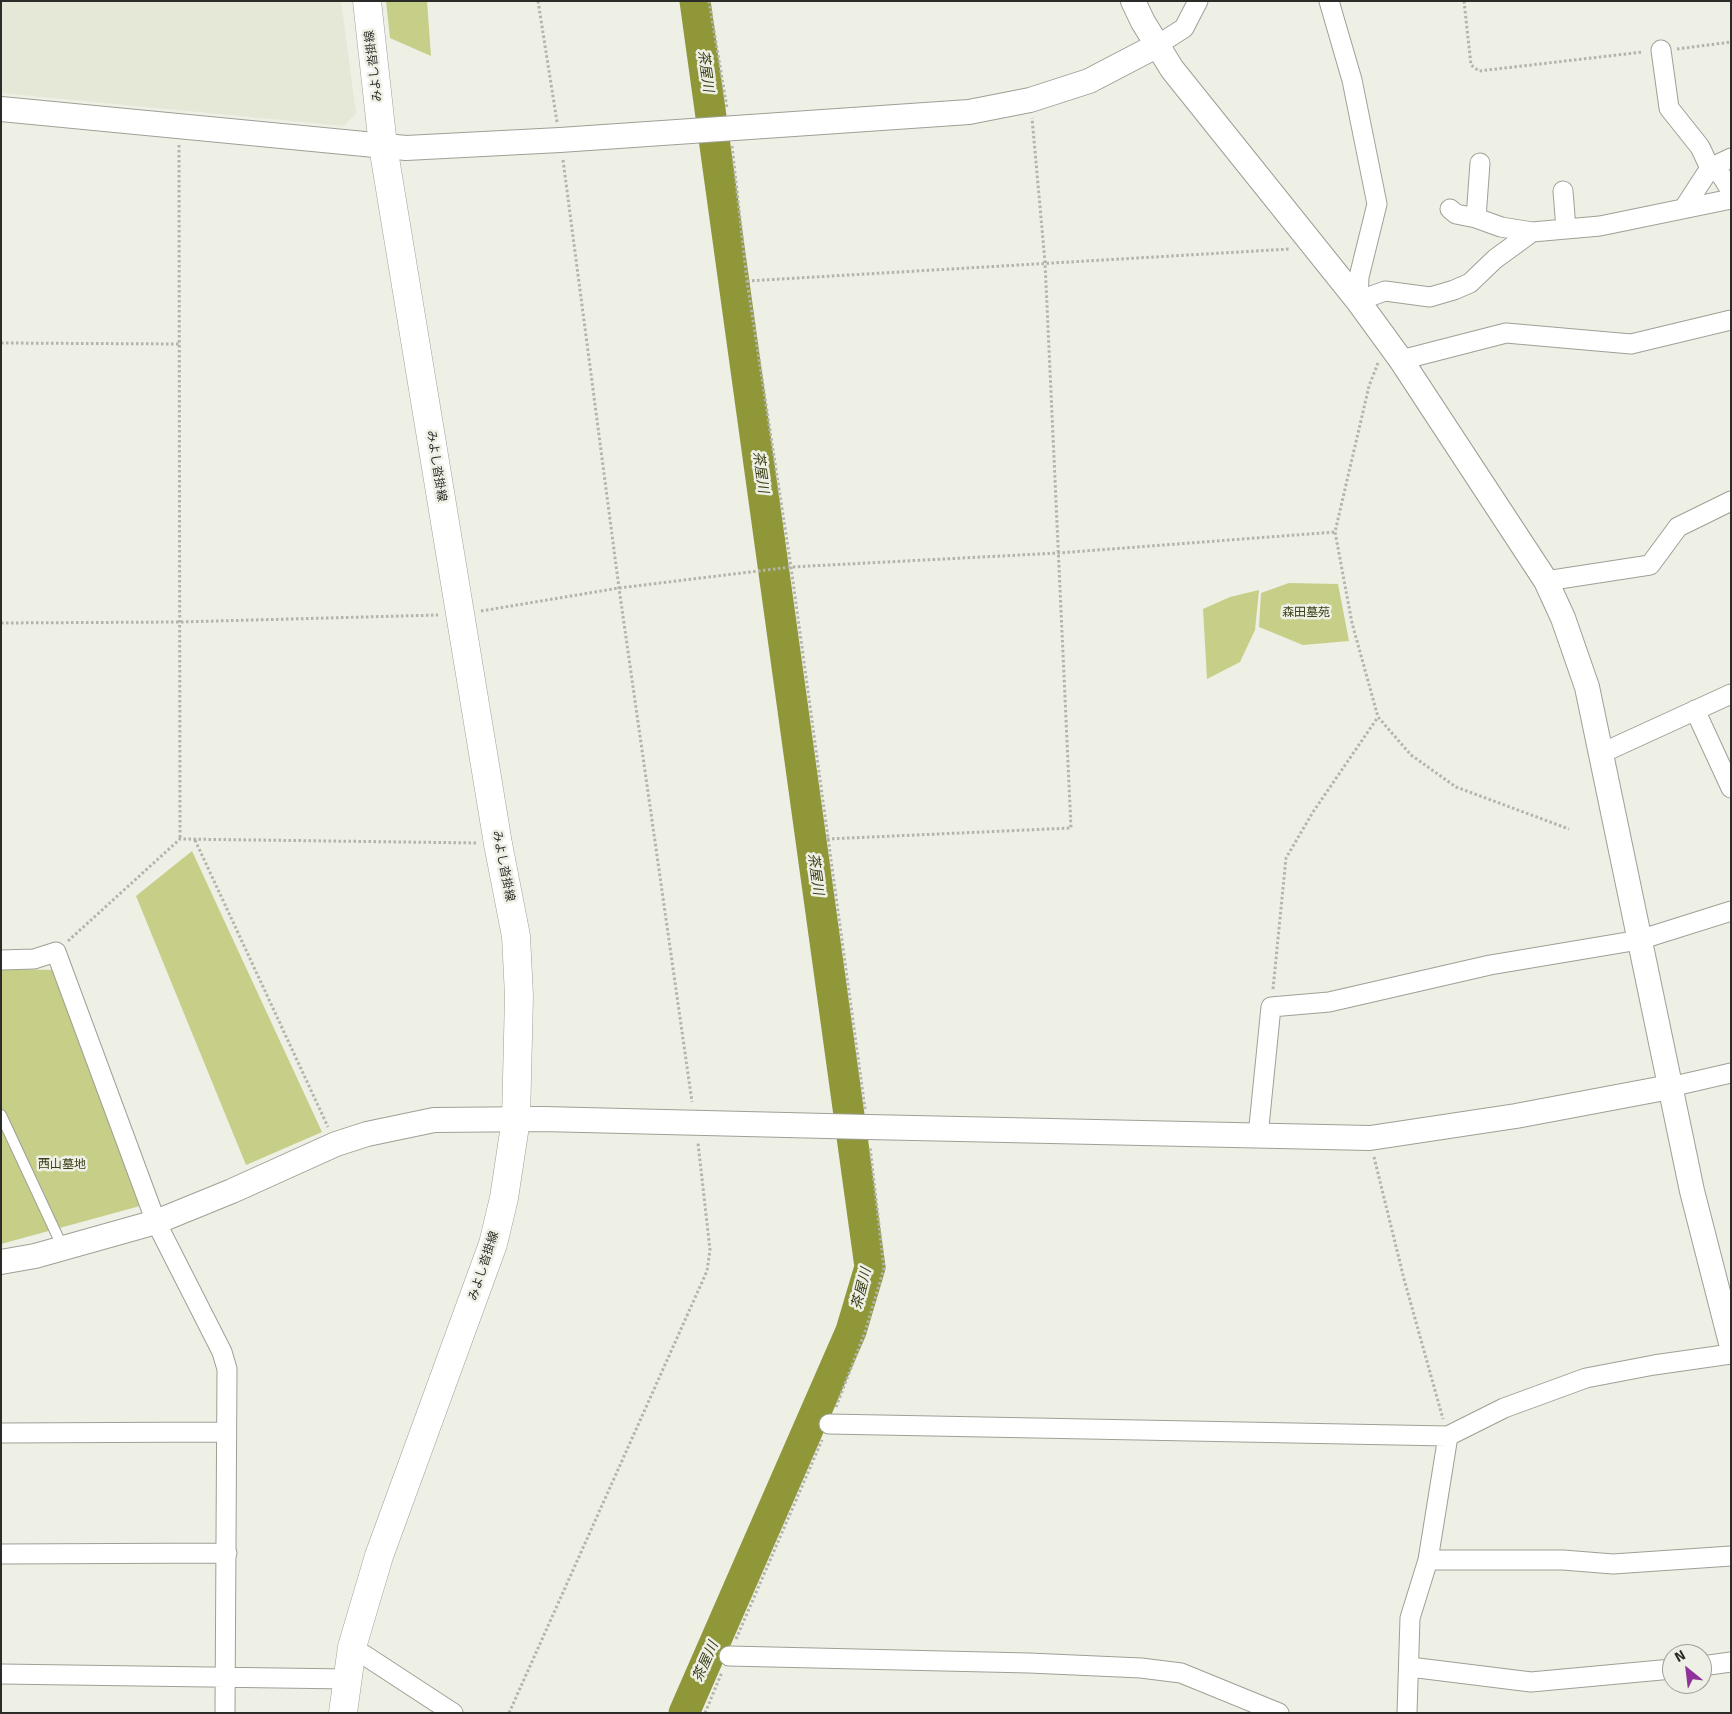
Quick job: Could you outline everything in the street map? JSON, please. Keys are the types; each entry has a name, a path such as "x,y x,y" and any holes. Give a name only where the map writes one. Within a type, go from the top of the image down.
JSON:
{"main road":[{"name":"みよし沓掛線","path":"343,1713 352,1647 379,1556 493,1244 506,1191 516,1119 518,996 516,936 498,844 383,146 367,1"}],"street":[{"path":"1133,1 1156,46 1178,76 1358,301 1401,360 1546,581 1563,618 1587,687 1692,1191 1731,1343"},
{"path":"1,109 179,128 406,148 560,140 969,112 1030,100 1089,81 1156,46 1184,28 1198,1"},
{"path":"1329,1 1352,80 1377,204 1359,277 1358,301"},
{"path":"1661,50 1669,108 1700,147 1710,168 1721,175 1731,191"},
{"path":"1684,208 1710,168 1731,158"},
{"path":"1476,218 1480,164"},
{"path":"1563,191 1566,229"},
{"path":"1450,209 1456,214 1476,218 1501,228 1532,232 1600,226 1731,200"},
{"path":"1358,301 1385,291 1430,297 1454,290 1470,282 1495,259 1532,232"},
{"path":"1401,360 1506,333 1631,344 1731,320"},
{"path":"1546,581 1650,565 1678,527 1731,501"},
{"path":"1602,753 1731,694"},
{"path":"1695,710 1731,788"},
{"path":"1258,1136 1271,1007 1329,1002 1490,965 1639,940 1731,911"},
{"path":"1,960 34,960 56,952 156,1222 222,1352 227,1369 225,1713"},
{"path":"1,1262 63,1248 156,1222 232,1191 336,1144 367,1134 434,1120 516,1119 1370,1138 1516,1116 1670,1087 1731,1073"},
{"path":"829,1424 1448,1436 1504,1408 1586,1378 1654,1365 1731,1354"},
{"path":"1,1433 226,1432"},
{"path":"1406,1713 1410,1667 1410,1618 1428,1560 1448,1436"},
{"path":"1,1554 227,1553"},
{"path":"1428,1560 1563,1560 1612,1564 1731,1556"},
{"path":"352,1647 453,1713"},
{"path":"729,1656 1030,1663 1141,1668 1181,1673 1279,1713"},
{"path":"1712,1665 1731,1662"},
{"path":"1410,1667 1531,1682 1662,1670"},
{"path":"1,1674 347,1679"}],"lane":[{"path":"1,1114 63,1248"}],"path":[{"path":"509,1713 707,1271 710,1250 695,1123 619,588 560,140 538,1"},
{"path":"705,1713 829,1424 866,1329 884,1268 867,1127 791,567 747,281 730,128 709,1"},
{"path":"1464,1 1471,65 1479,71 1731,42"},
{"path":"827,839 1072,828 1045,262 1030,100"},
{"path":"179,128 181,344 180,839"},
{"path":"747,281 1045,262 1315,248"},
{"path":"1387,342 1369,386 1335,532 1352,624 1378,717 1412,755 1456,788 1568,829"},
{"path":"1,343 181,344"},
{"path":"1,623 179,622 461,614 619,588 791,567 1058,553 1335,532"},
{"path":"1271,1007 1286,858 1313,812 1378,717"},
{"path":"56,952 180,839 498,844"},
{"path":"195,840 336,1144"},
{"path":"1370,1138 1404,1279 1448,1436"}],"shaded area":[{"path":"1,1 341,1 356,113 344,126 1,93"}],"green space":[{"path":"386,1 427,1 431,56 390,38"},
{"name":"森田墓苑","path":"1289,583 1338,584 1349,641 1303,645 1259,627 1261,593"},
{"path":"1259,590 1255,630 1240,662 1207,679 1203,609 1230,597"},
{"path":"192,851 322,1132 246,1165 136,896"},
{"name":"西山墓地","path":"1,969 58,970 140,1206 1,1244"}],"waterway":[{"name":"茶屋川","path":"684,1713 851,1331 870,1267 695,1"}]}
